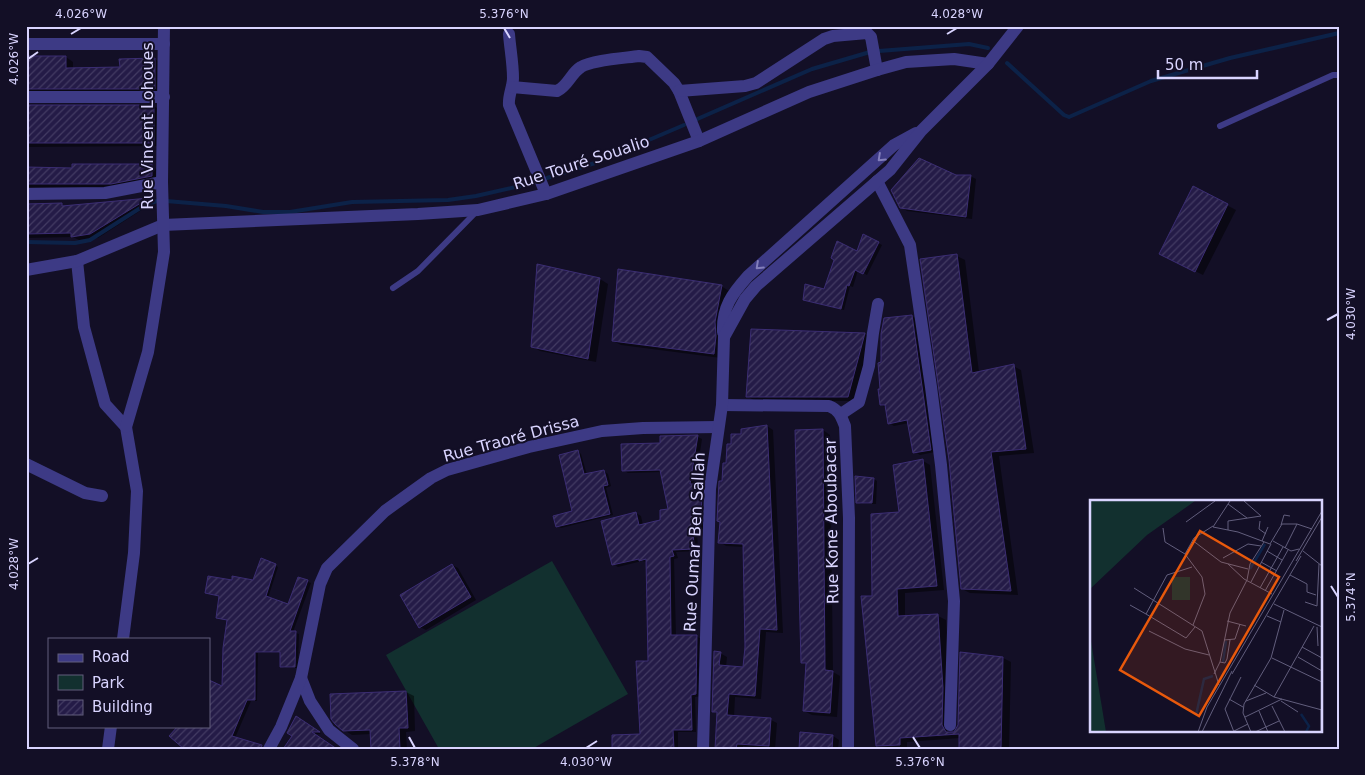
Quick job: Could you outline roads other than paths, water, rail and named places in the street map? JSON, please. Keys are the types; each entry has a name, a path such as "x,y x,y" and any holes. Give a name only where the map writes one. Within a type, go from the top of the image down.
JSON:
{"street":[{"name":"Rue Vincent Lohoues","path":"126,427 148,352 164,252 162,182 164,26"},
{"name":"Rue Oumar Ben Sallah","path":"724,337 745,299 756,286 877,181 902,156 920,131 988,64 1018,26"},
{"path":"679,90 745,86 756,82 824,39 832,36 867,33 871,38 877,70"},
{"path":"509,34 513,77 508,98 509,105 546,194"},
{"path":"26,44 164,44"},
{"path":"512,87 557,91 566,85 579,68 587,64 639,56 647,57 679,90 699,141"},
{"name":"Rue Touré Soualio","path":"26,270 77,261 163,225 408,215 478,210 546,194 699,141 809,92 877,70 906,62 954,59 988,64"},
{"path":"26,97 164,97"},
{"name":"Rue Oumar Ben Sallah","path":"703,749 710,488 722,405 723,324 727,304 736,289 748,276 894,145 920,131"},
{"path":"877,181 910,245 931,387 941,465 954,601 950,725"},
{"path":"26,194 105,193 162,182"},
{"path":"77,261 84,327 105,404 126,427 137,491 134,553 123,638"},
{"path":"841,414 859,402 869,366 878,304"},
{"name":"Rue Kone Aboubacar","path":"722,405 829,406 841,414 845,426 849,518 848,749"},
{"name":"Rue Traoré Drissa","path":"269,749 281,727 301,678 320,584 327,568 385,511 431,478 447,470 528,446 602,431 643,428 718,428"},
{"path":"26,464 85,493 102,496"},
{"path":"301,678 310,701 329,730 353,749"},
{"path":"108,749 111,728"}],"lane":[{"path":"1220,126 1333,75 1339,75"},
{"path":"393,288 418,272 478,210"}],"waterway":[{"path":"1007,63 1064,115 1069,117 1151,81 1230,58 1339,33"},
{"path":"879,51 969,44 988,48"},
{"path":"695,120 812,69 870,52"},
{"path":"547,178 595,163 684,125"},
{"path":"166,201 226,206 263,212 290,212 352,202 448,200 476,196 533,183"},
{"path":"26,242 75,243 90,240 145,205 157,201"}]}
